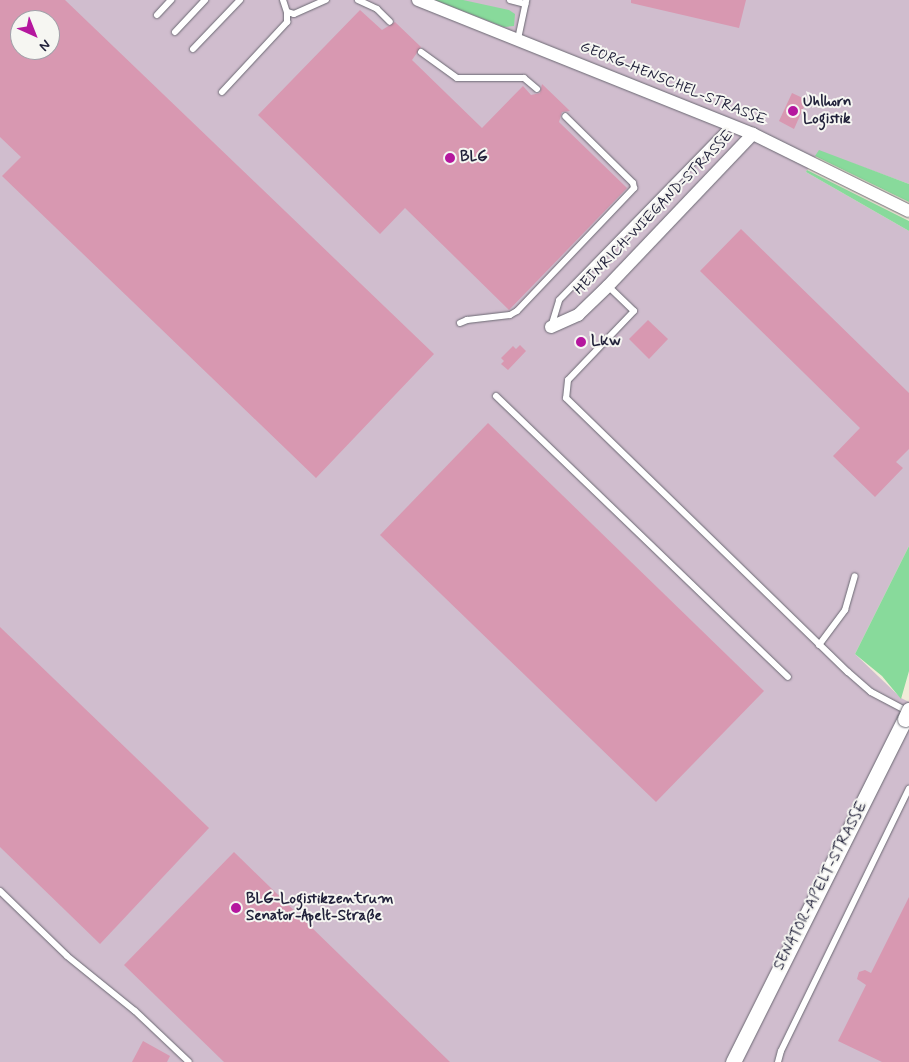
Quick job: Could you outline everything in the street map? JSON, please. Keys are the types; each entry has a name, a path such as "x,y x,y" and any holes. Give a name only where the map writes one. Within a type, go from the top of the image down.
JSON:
{"street":[{"name":"GEORG-HENSCHEL-STRASSE","path":"418,0 753,134 909,211"},
{"name":"HEINRICH-WIEGAND-STRASSE","path":"551,327 578,315 753,134"},
{"name":"SENATOR-APELT-STRASSE","path":"733,1062 908,714"}],"lane":[{"path":"157,15 171,0"},
{"path":"175,32 205,0"},
{"path":"193,49 240,0"},
{"path":"222,92 287,22 287,12 283,0"},
{"path":"287,12 300,12 326,0"},
{"path":"358,0 377,9 390,22"},
{"path":"510,0 526,2 518,39"},
{"path":"421,52 457,78 524,78 537,89"},
{"path":"460,323 466,320 510,315 517,311 634,188 633,183 565,116"},
{"path":"551,327 559,300 730,125"},
{"path":"608,286 634,312 568,380 566,398 819,645 871,692 908,714"},
{"path":"496,396 788,677"},
{"path":"819,645 845,610 854,576"},
{"path":"778,1062 781,1051 909,789"},
{"path":"0,891 67,956 135,1011 189,1062"}],"shaded area":[{"path":"0,0 909,0 909,184 819,151 806,172 909,231 909,546 855,654 901,698 909,702 909,1062 0,1062"}],"green space":[{"path":"435,0 463,0 509,10 515,14 514,26 504,27"},
{"path":"819,150 909,184 909,202 815,156"},
{"path":"807,170 909,221 909,231 806,172"},
{"path":"909,546 909,671 901,699 882,676 855,654"}],"building":[{"path":"0,0 65,0 434,354 316,478 2,176 21,157 0,137"},
{"path":"631,0 746,0 739,28 631,3"},
{"name":"BLG","path":"360,10 382,30 395,22 421,47 412,60 482,128 523,86 531,95 540,93 542,84 570,111 562,112 559,122 627,188 509,310 405,208 380,234 258,115"},
{"name":"Uhlhorn Logistik","path":"792,93 807,100 794,129 779,121"},
{"path":"741,229 909,393 909,449 896,462 903,468 875,497 833,456 860,428 700,271"},
{"path":"648,320 668,339 649,359 629,339"},
{"path":"520,345 526,351 508,370 501,364 504,361 501,358 513,346 516,349"},
{"path":"488,423 764,691 656,802 380,535"},
{"path":"0,627 209,828 100,944 0,847"},
{"name":"BLG-Logistikzentrum Senator-Apelt-Straße","path":"234,852 450,1062 224,1062 124,965"},
{"path":"909,897 909,1062 882,1062 838,1041 866,985 857,979 859,972 865,970 871,973"},
{"path":"143,1041 170,1056 167,1062 132,1062"}],"place":[{"name":"Uhlhorn Logistik","path":"793,111"},
{"name":"BLG","path":"450,158"},
{"name":"Lkw","path":"581,342"},
{"name":"BLG-Logistikzentrum Senator-Apelt-Straße","path":"236,908"}]}
